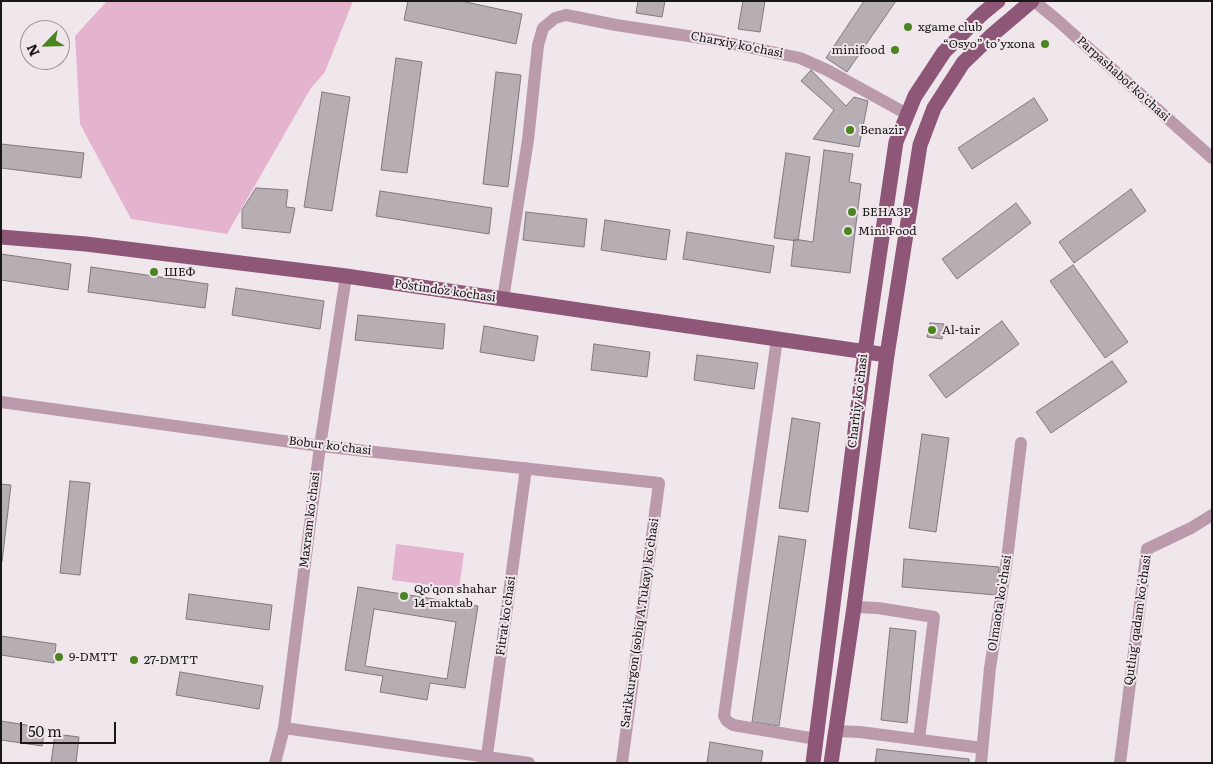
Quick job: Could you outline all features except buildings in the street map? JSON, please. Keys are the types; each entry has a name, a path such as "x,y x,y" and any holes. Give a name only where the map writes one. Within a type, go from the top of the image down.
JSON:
{"main road":[{"name":"Charhiy ko'chasi","path":"813,763 864,352 896,142 915,96 944,52 982,14 998,1"},
{"name":"Charhiy ko'chasi","path":"831,763 888,355 920,144 934,108 963,63 992,35 1033,1"},
{"name":"Poʻstindoʻz koʻchasi","path":"1,236 86,244 346,276 888,355"}],"street":[{"name":"Parpashabof ko'chasi","path":"1033,1 1210,153"},
{"name":"Charxiy ko'chasi","path":"502,299 528,140 538,45 543,28 555,18 566,15 616,25 714,40 800,58 827,70 908,114"},
{"name":"Maxram ko'chasi","path":"275,763 284,728 320,446 346,276"},
{"path":"777,339 724,716 733,725 816,739"},
{"name":"Bobur ko'chasi","path":"1,402 320,446 659,483"},
{"name":"Olmaota ko'chasi","path":"981,763 990,668 1007,558 1021,443"},
{"name":"Fitrat ko'chasi","path":"487,760 526,468"},
{"name":"Sarikkurgon (sobiq A.Tukay) ko'chasi","path":"622,763 659,483"},
{"name":"Qutlug' qadam ko'chasi","path":"1120,763 1147,549 1212,516"},
{"path":"854,607 878,608 934,617 919,740"},
{"path":"284,728 487,760 530,763"},
{"path":"836,731 860,732 982,748"}],"shaded area":[{"path":"107,1 353,1 325,72 311,88 227,234 131,219 80,124 75,36"},
{"path":"396,544 464,553 459,589 392,580"}],"place":[{"name":"xgame club","path":"908,27"},
{"name":"“Osyo” to’yxona","path":"1045,44"},
{"name":"minifood","path":"895,50"},
{"name":"Benazir","path":"850,130"},
{"name":"БЕНАЗР","path":"852,212"},
{"name":"Mini Food","path":"848,231"},
{"name":"ШЕФ","path":"154,272"},
{"name":"Al-tair","path":"932,330"},
{"name":"Qo'qon shahar 14-maktab","path":"404,596"},
{"name":"9-DMTT","path":"59,657"},
{"name":"27-DMTT","path":"134,660"}]}
